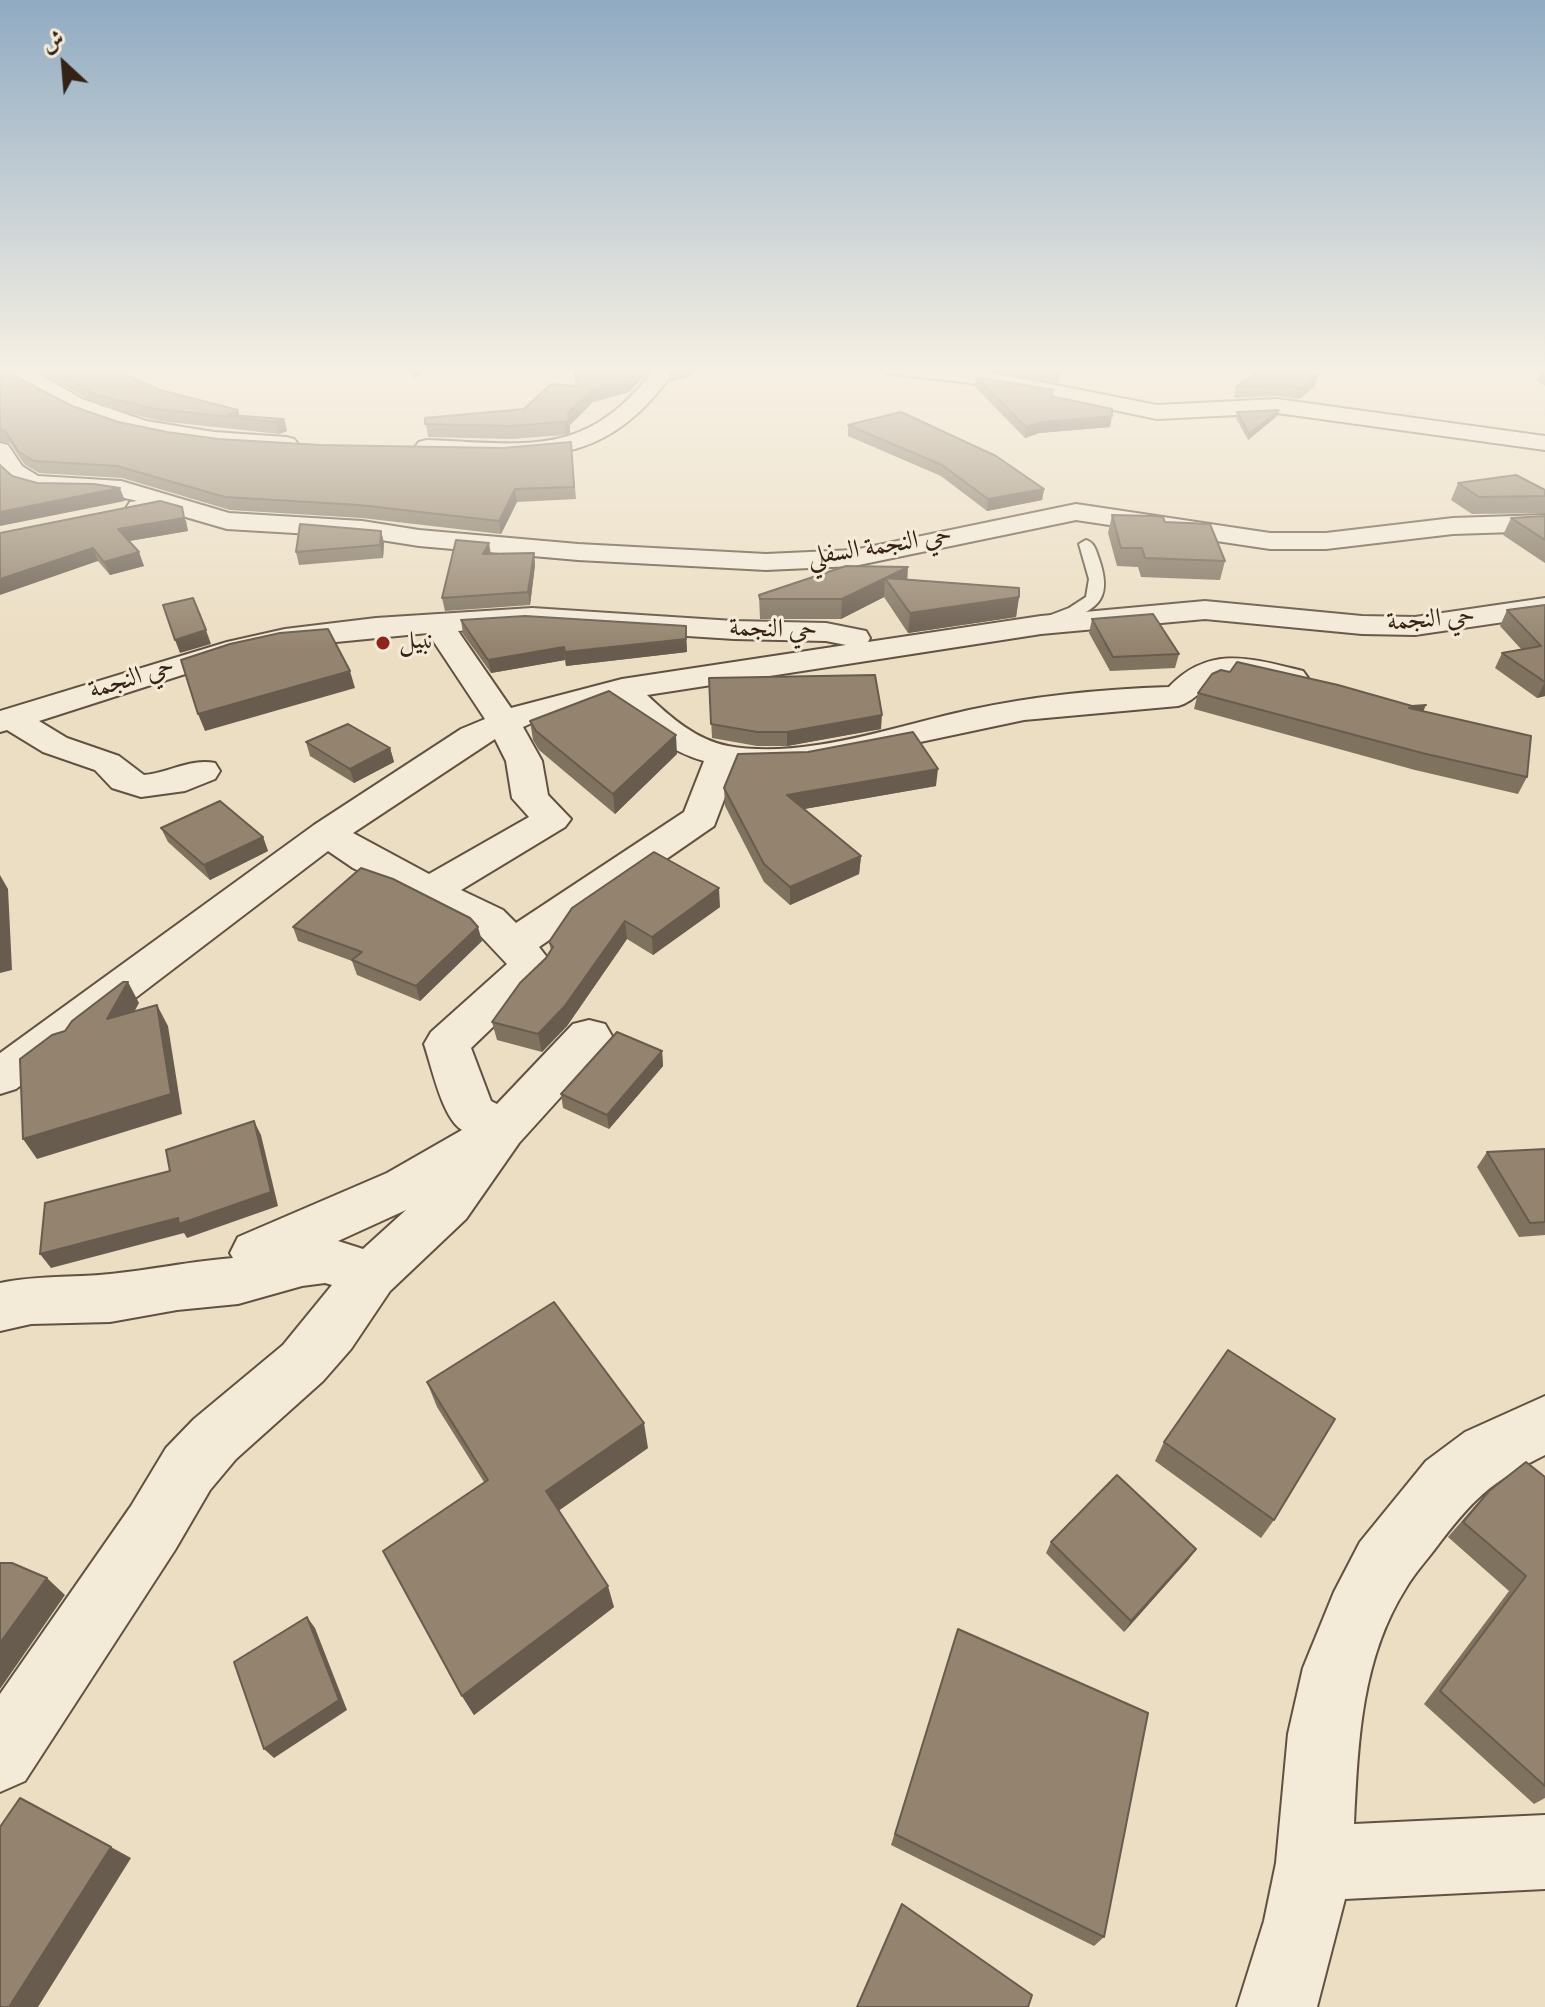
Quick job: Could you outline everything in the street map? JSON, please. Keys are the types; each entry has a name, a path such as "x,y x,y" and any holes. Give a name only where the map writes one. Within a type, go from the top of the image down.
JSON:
{"street":[{"path":"6,461 13,472 29,480"},
{"path":"0,490 29,480"},
{"name":"حي النجمة السفلي","path":"29,480 60,486 101,485 147,495 227,521 362,529 419,538 578,552 766,562 854,558 1076,512 1270,541 1326,541 1453,526 1545,523"},
{"path":"110,514 166,503"},
{"name":"حي النجمة","path":"5,720 159,671 271,642 337,631 437,623 545,618 734,630 826,632 852,636 861,642 865,652 1041,625 1205,610 1362,625 1415,626 1545,607"},
{"path":"430,891 552,819 530,798 524,761 503,721 437,623"},
{"path":"0,1077 327,833 473,736 503,721 560,703 622,689 865,652"},
{"path":"622,689 675,736 698,749 723,756 786,756 901,739 1003,713 1120,698 1178,696 1191,682 1228,665 1318,684"},
{"path":"5,720 55,745 107,763 125,780 141,786 172,783 202,771"},
{"path":"513,945 701,818 723,756"},
{"path":"327,833 367,859 489,920 532,965 447,1044 471,1112 502,1130"},
{"path":"0,1756 153,1528 188,1469 215,1439 303,1363 331,1331 371,1275 448,1204 502,1130 589,1036"},
{"path":"177,1286 308,1233 405,1188 502,1130"},
{"path":"0,1307 31,1300 110,1298 177,1286 238,1281 302,1263 325,1260 371,1275"},
{"path":"1277,2007 1303,1921 1314,1863 1323,1734 1337,1668 1357,1615 1383,1565 1448,1482 1486,1453 1545,1424"},
{"path":"1314,1863 1545,1852"}],"lane":[{"path":"1041,625 1072,613 1096,597 1100,586 1086,544"}],"building":[{"path":"34,461 572,461 574,487 515,489 499,521 359,505 225,497 117,466"},
{"path":"932,461 1003,461 1044,489 988,499"},
{"path":"0,465 12,476 37,483 94,484 120,488 0,512"},
{"path":"1516,475 1545,490 1545,496 1479,497 1458,483"},
{"path":"160,501 182,507 184,518 118,529 139,552 104,562 93,548 0,579 0,533"},
{"path":"1112,515 1154,516 1163,517 1165,522 1210,524 1225,561 1145,558 1142,548 1121,548"},
{"path":"1545,516 1545,540 1511,518"},
{"path":"300,524 381,531 380,545 296,552"},
{"path":"456,540 489,543 483,554 534,553 528,592 442,598"},
{"path":"846,566 908,567 842,599 760,599 759,595"},
{"path":"885,578 1019,588 1019,597 910,613"},
{"path":"193,598 206,630 175,640 163,605"},
{"path":"1545,605 1545,682 1502,653 1541,646 1507,610"},
{"path":"1153,614 1179,654 1113,657 1092,619"},
{"path":"525,616 686,626 686,639 565,652 564,647 488,660 461,620"},
{"path":"328,629 350,671 198,714 181,660 230,644 280,633"},
{"path":"1237,662 1412,706 1426,705 1409,708 1531,736 1527,777 1422,753 1198,693 1212,674 1221,670 1230,672"},
{"path":"875,675 882,715 787,732 757,732 711,724 709,678"},
{"path":"609,691 676,735 613,794 536,731 530,721"},
{"path":"348,724 390,748 350,769 306,742"},
{"path":"913,732 938,769 787,795 861,856 790,887 764,864 724,788 738,754 808,752"},
{"path":"220,801 263,837 204,865 161,828"},
{"path":"654,852 719,888 652,937 625,921 564,1007 538,1034 492,1022 520,983 546,958 553,947 549,942 572,908"},
{"path":"361,868 393,879 470,918 478,927 416,986 352,960 362,952 293,927"},
{"path":"123,982 128,982 107,1019 157,1005 171,1094 23,1139 20,1059 52,1035 65,1031 72,1021"},
{"path":"617,1032 662,1051 607,1115 561,1094"},
{"path":"254,1121 271,1192 179,1224 178,1218 40,1254 45,1203 170,1171 166,1150"},
{"path":"1545,1149 1545,1222 1530,1223 1487,1152"},
{"path":"554,1302 644,1423 546,1491 608,1586 462,1696 383,1551 488,1480 427,1382"},
{"path":"1228,1350 1335,1419 1274,1520 1164,1442"},
{"path":"1526,1462 1545,1477 1545,1786 1440,1691 1526,1576 1463,1522 1489,1491"},
{"path":"1117,1475 1196,1549 1131,1621 1051,1542"},
{"path":"0,1563 12,1563 47,1578 0,1643"},
{"path":"307,1617 339,1700 264,1749 234,1662"},
{"path":"958,1629 1148,1713 1104,1937 895,1834"},
{"path":"20,1798 111,1847 9,2007 0,2007 0,1827"},
{"path":"902,1904 1032,1995 1028,2007 857,2007"}],"place":[{"name":"نبيل","path":"383,643"}]}
